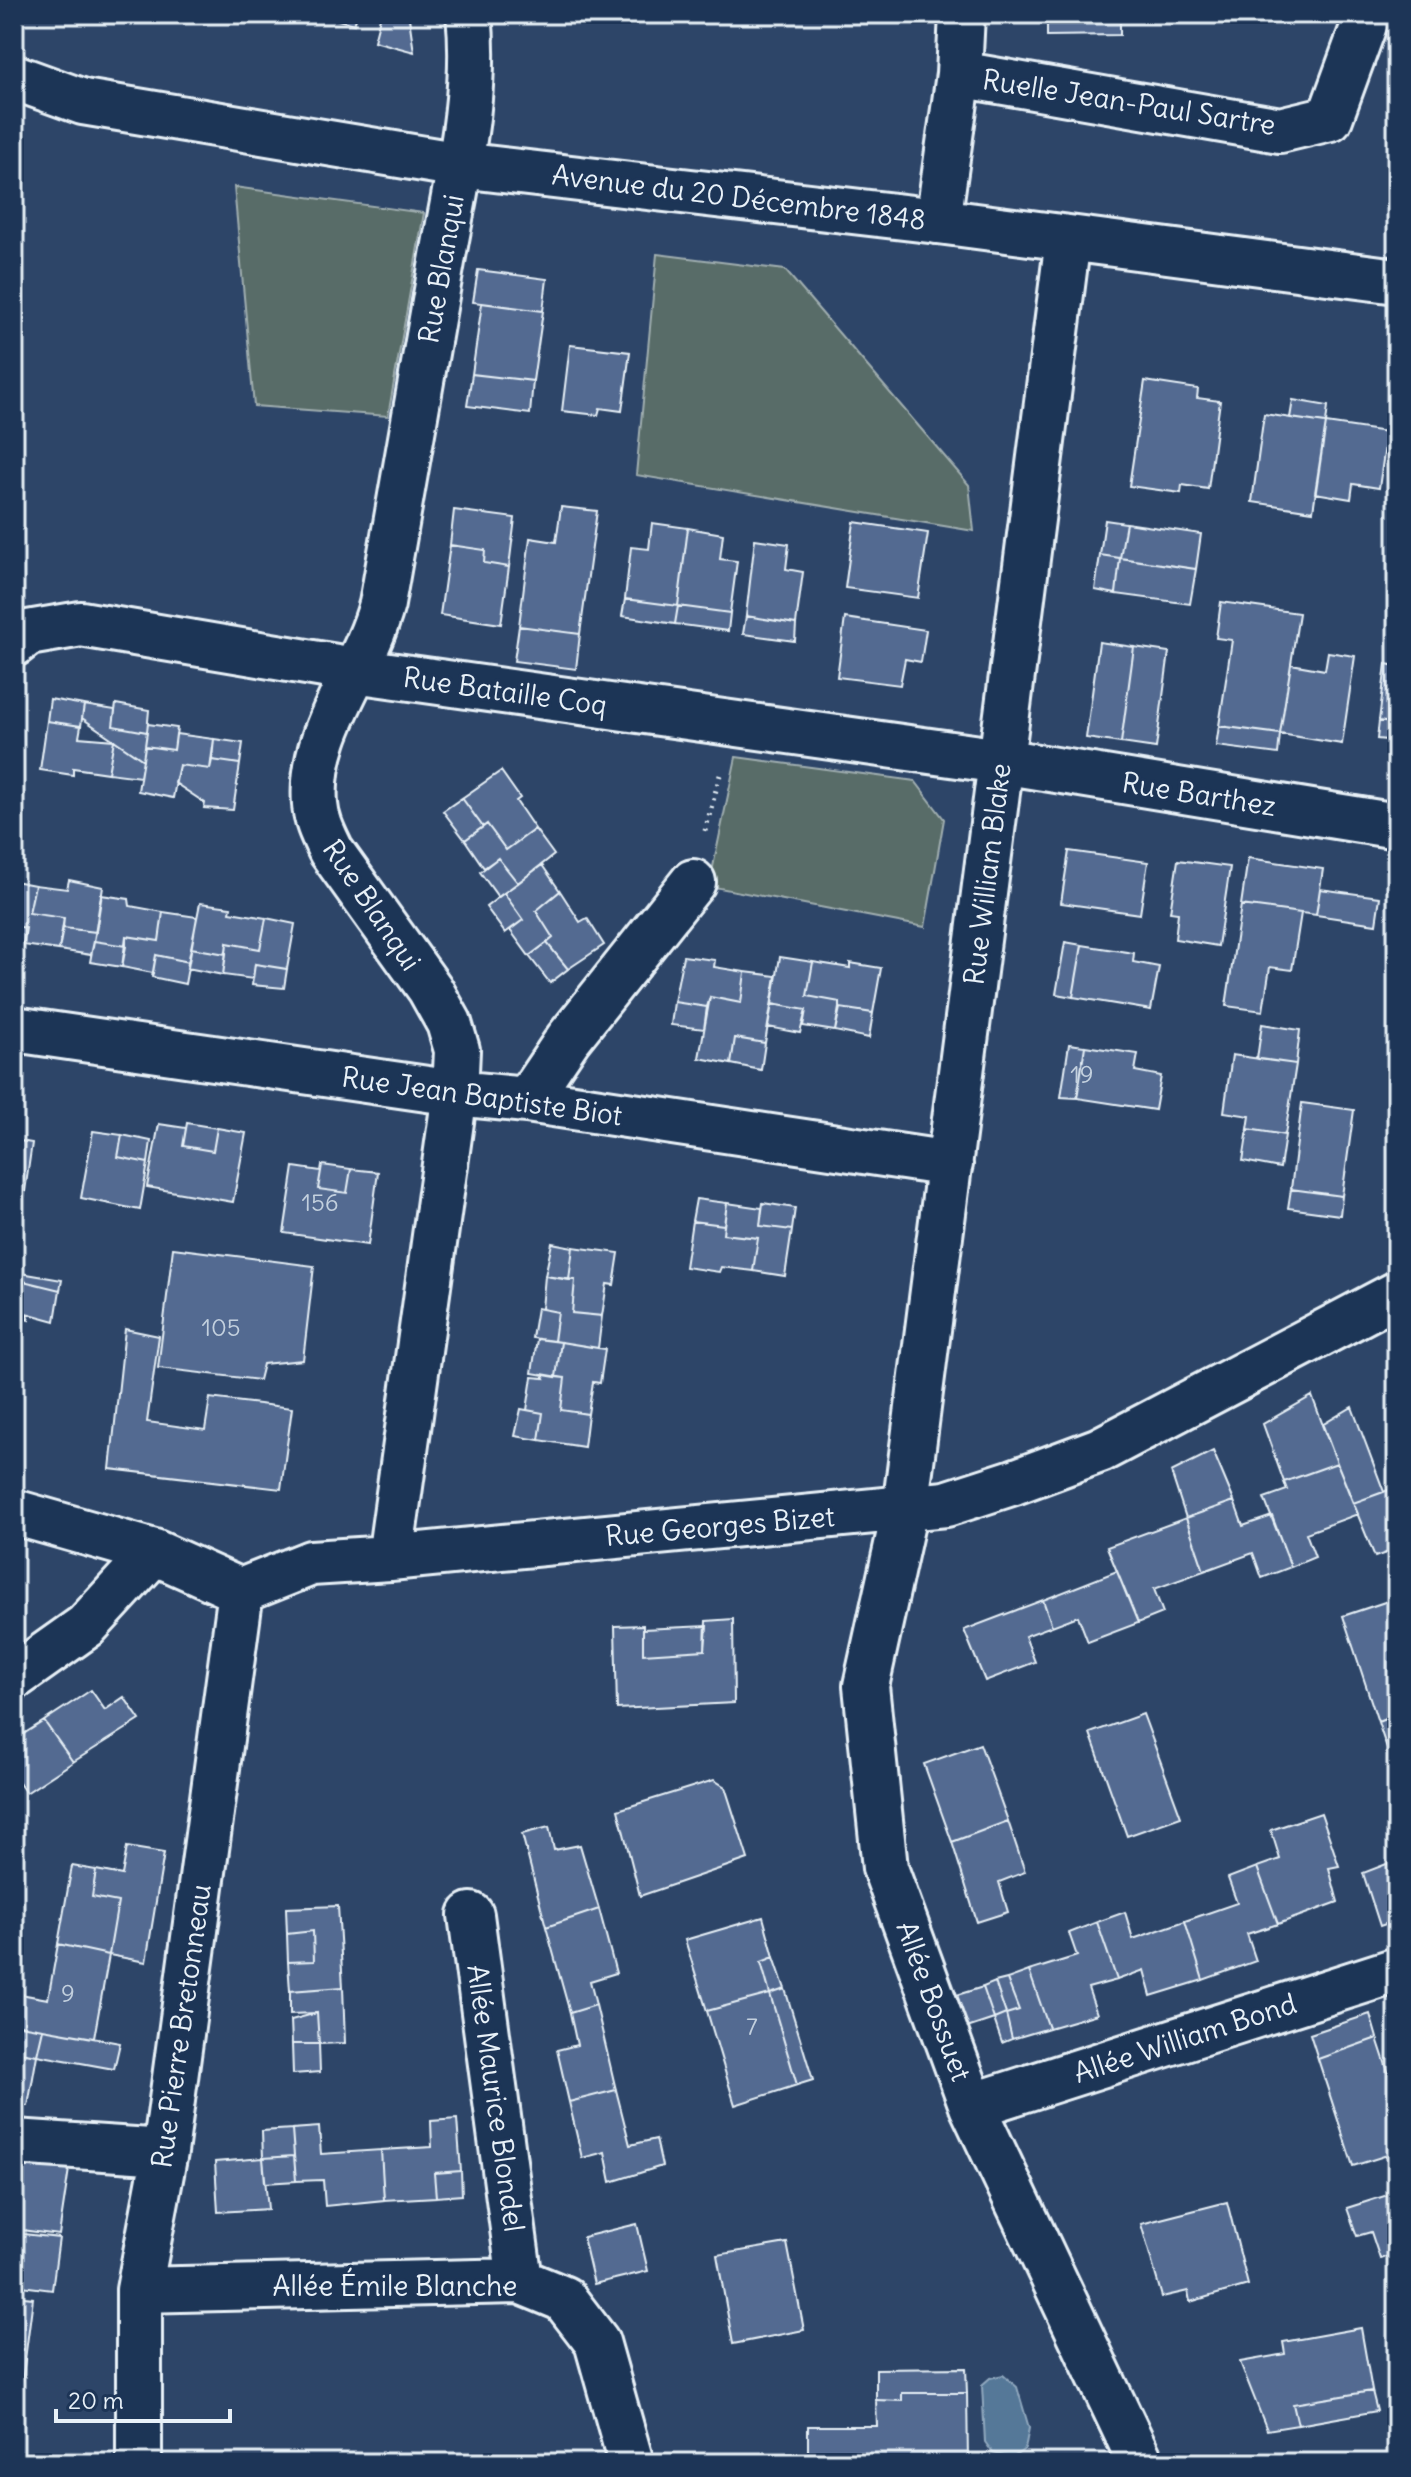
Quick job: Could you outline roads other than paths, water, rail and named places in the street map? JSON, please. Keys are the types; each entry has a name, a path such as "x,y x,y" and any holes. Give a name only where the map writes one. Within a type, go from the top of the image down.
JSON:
{"street":[{"name":"Rue Blanqui","path":"390,1558 455,1093 457,1050 449,1023 430,989 331,851 319,825 315,780 320,748 366,650 382,604 460,165 470,79 469,14"},
{"path":"938,221 959,74 962,14"},
{"name":"Ruelle Jean-Paul Sartre","path":"959,74 1280,130 1330,118 1368,14"},
{"name":"Avenue du 20 Décembre 1848","path":"14,77 83,102 460,165 938,221 1397,281"},
{"name":"Avenue du 20 Décembre 1848","path":"14,108 83,102"},
{"name":"Rue William Blake","path":"905,1509 1068,239"},
{"name":"Rue Bataille Coq","path":"14,644 28,633 81,624 354,670 1001,761"},
{"name":"Rue Barthez","path":"1001,761 1397,826"},
{"path":"527,1100 568,1039 693,882"},
{"name":"Rue Jean Baptiste Biot","path":"14,1029 455,1093 527,1100 950,1164"},
{"name":"Rue Georges Bizet","path":"241,1591 311,1563 946,1504 1100,1450 1397,1294"},
{"name":"Allée Bossuet","path":"905,1509 866,1686 885,1868 972,2106 1141,2463"},
{"path":"14,1512 154,1552 241,1591"},
{"path":"14,1677 86,1626 154,1552"},
{"name":"Rue Pierre Bretonneau","path":"139,2463 139,2290 165,2152 241,1591"},
{"name":"Allée Maurice Blondel","path":"471,1915 520,2281"},
{"name":"Allée William Bond","path":"972,2106 1397,1970"},
{"path":"14,2142 165,2152"},
{"name":"Allée Émile Blanche","path":"139,2290 520,2281 564,2299 597,2342 631,2463"}],"water":[{"path":"1003,2375 1017,2387 1029,2428 1025,2449 1012,2458 993,2453 985,2442 982,2385 990,2378"}]}
